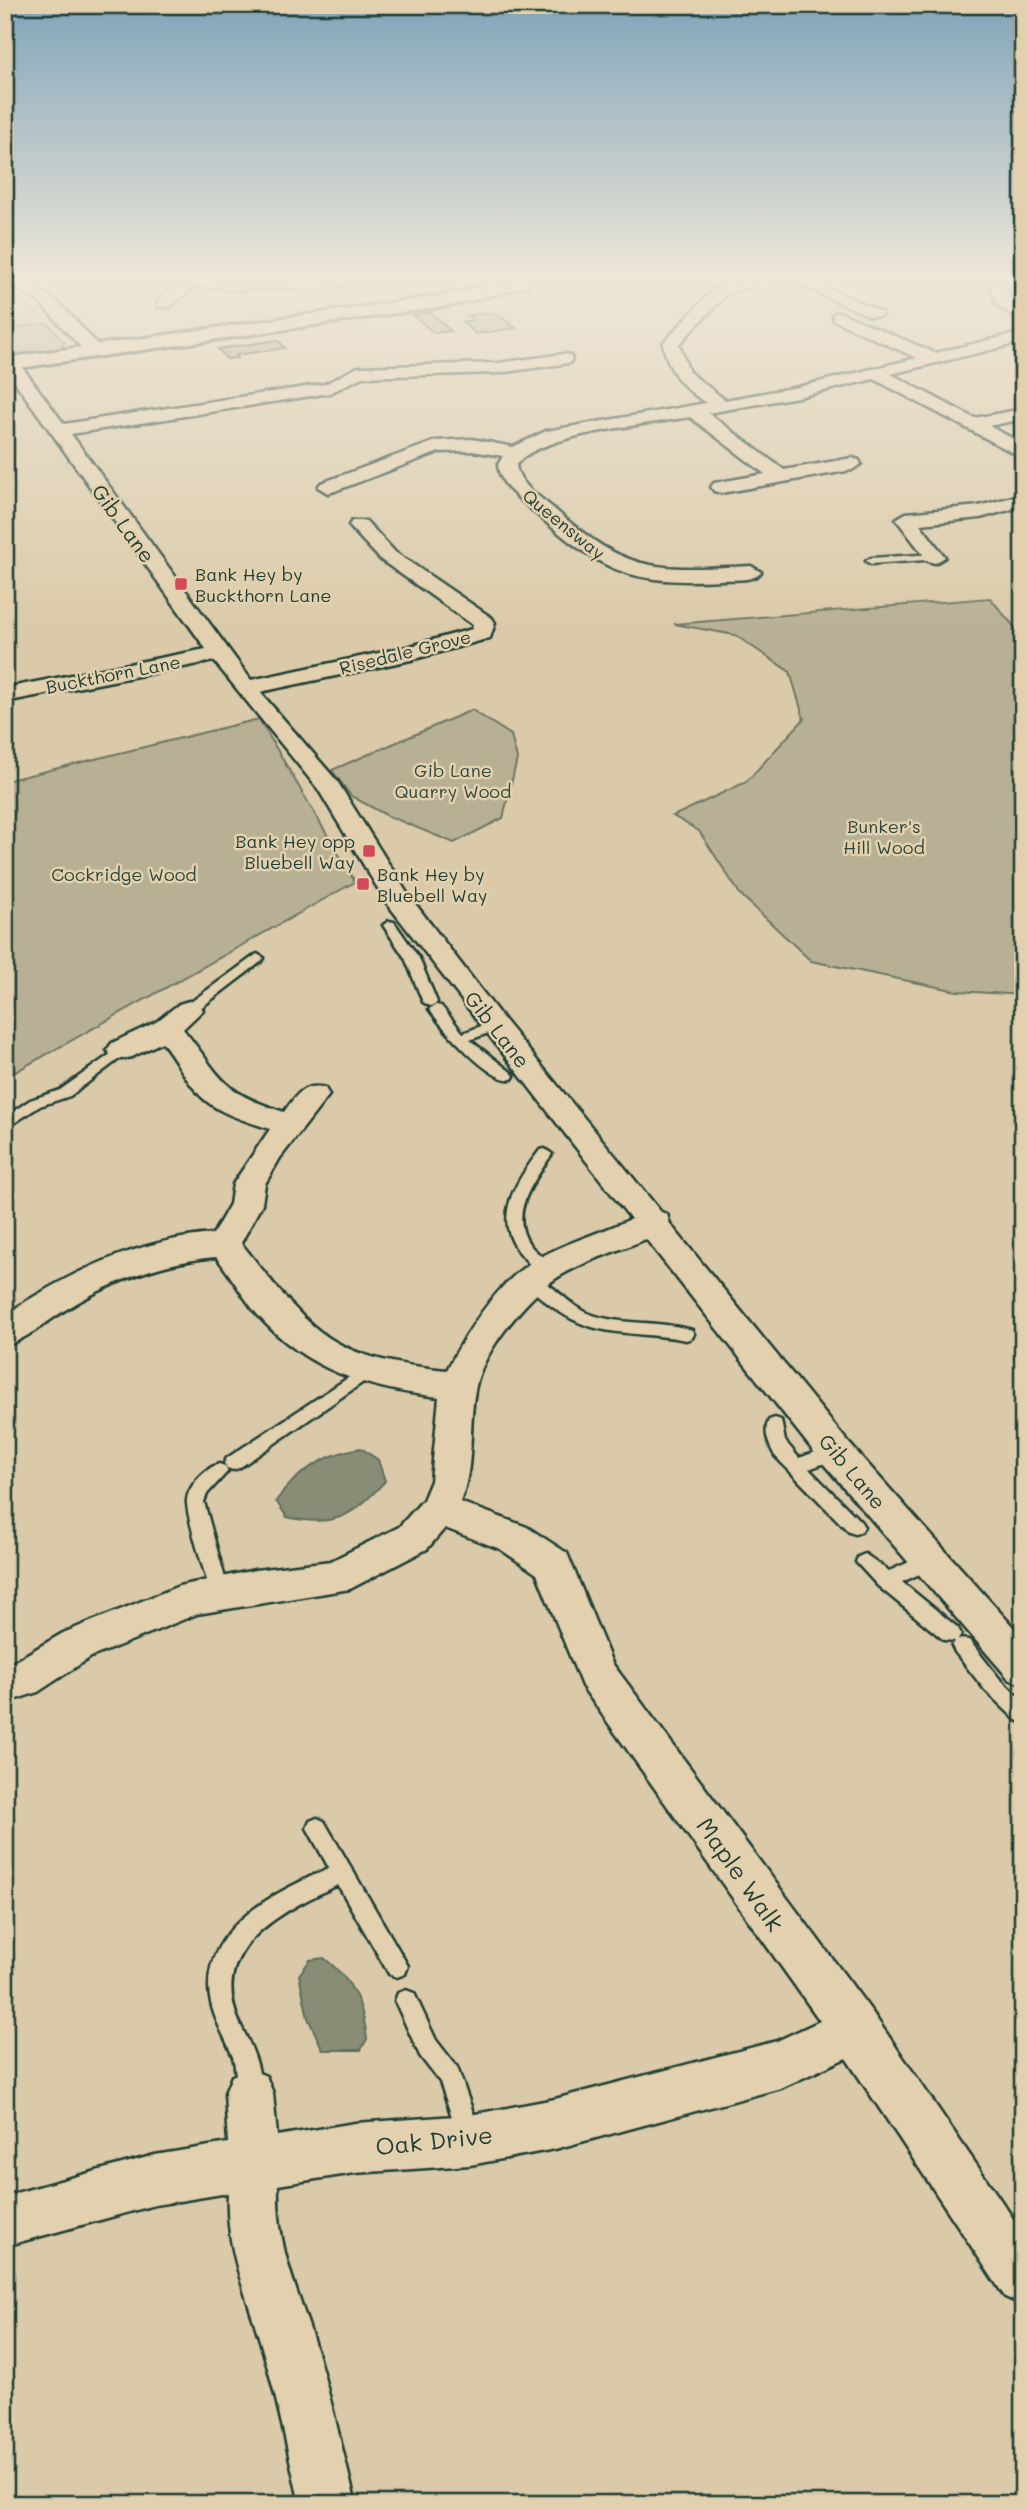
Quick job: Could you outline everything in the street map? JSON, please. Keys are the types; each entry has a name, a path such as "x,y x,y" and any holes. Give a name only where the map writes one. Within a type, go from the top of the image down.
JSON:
{"street":[{"name":"Gib Lane","path":"33,398 245,688 328,786 395,897 494,1026 654,1222 835,1452 1023,1669"},
{"path":"57,431 266,398"},
{"path":"710,398 722,406"},
{"path":"328,487 436,447 472,445 515,453 546,437 761,398"},
{"path":"923,398 1023,452"},
{"path":"694,411 782,477"},
{"path":"972,424 1023,414"},
{"name":"Queensway","path":"515,453 507,465 512,483 600,556 626,567 661,573 751,571"},
{"path":"721,487 852,464"},
{"path":"935,556 906,519 980,512 1023,500"},
{"name":"Risedale Grove","path":"245,688 411,653 482,632 484,623 388,556 359,525"},
{"name":"Buckthorn Lane","path":"5,695 221,653"},
{"path":"122,1050 177,1019 185,1048 201,1077 213,1091 234,1105 291,1125"},
{"path":"224,1245 246,1204 249,1184 268,1152 314,1095"},
{"path":"5,1685 23,1679 77,1645 193,1598 336,1577 413,1538 438,1509 450,1481 458,1385 480,1340 505,1307 538,1275 654,1222"},
{"path":"5,1333 47,1303 134,1261 186,1247 224,1245"},
{"path":"224,1245 271,1307 317,1351 341,1364 366,1372 458,1385"},
{"name":"Maple Walk","path":"438,1509 516,1539 541,1552 553,1564 596,1672 855,2029 1023,2279"},
{"name":"Oak Drive","path":"5,2221 155,2180 355,2148 470,2140 555,2123 781,2064 855,2029"},
{"path":"249,2094 254,2166 252,2217 259,2261 290,2351 328,2504"}],"lane":[{"path":"871,561 935,556"},
{"path":"389,926 421,977 433,1006 460,1039 508,1076"},
{"path":"177,1019 257,958"},
{"path":"421,977 451,969"},
{"path":"460,1039 494,1026"},
{"path":"5,1124 17,1119 35,1103 65,1093 122,1050"},
{"path":"545,1154 527,1177 518,1195 515,1212 515,1229 538,1275 571,1311 589,1320 660,1327 686,1334"},
{"path":"220,1593 195,1502 199,1490 226,1467 366,1372"},
{"path":"775,1424 776,1441 794,1466 855,1527"},
{"path":"794,1466 835,1452"},
{"path":"884,1581 930,1561"},
{"path":"865,1562 956,1640 992,1684 1023,1714"},
{"path":"992,1684 1023,1669"},
{"path":"317,1828 397,1966"},
{"path":"249,2094 244,2057 223,2006 219,1987 223,1967 241,1933 254,1920 281,1901 343,1872"},
{"path":"407,2001 428,2048 449,2075 470,2140"}],"green space":[{"name":"Bunker's Hill Wood","path":"990,598 1023,637 1023,995 957,991 811,961 740,894 699,831 673,816 746,782 804,719 790,672 735,635 674,624"},
{"name":"Gib Lane Quarry Wood","path":"472,710 511,735 517,759 503,818 454,843 386,815 351,796 332,770"},
{"name":"Cockridge Wood","path":"259,719 355,882 15,1072 5,1051 5,781"}],"shaded area":[{"path":"361,1448 378,1460 385,1481 374,1493 353,1511 330,1520 287,1517 276,1501 293,1481 324,1459"},
{"path":"324,1958 342,1975 355,1994 363,2014 367,2039 361,2050 323,2050 308,2018 299,1975 310,1960"}],"place":[{"name":"Bank Hey by Buckthorn Lane","path":"181,584"},
{"name":"Bank Hey opp Bluebell Way","path":"369,851"},
{"name":"Bank Hey by Bluebell Way","path":"363,884"}]}
